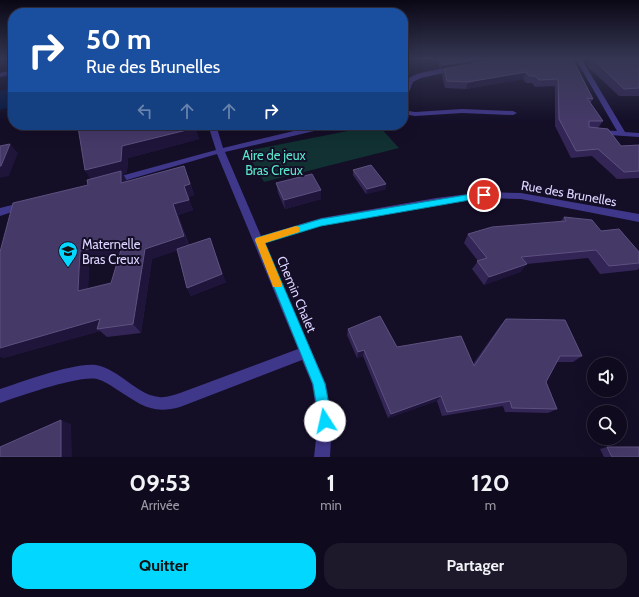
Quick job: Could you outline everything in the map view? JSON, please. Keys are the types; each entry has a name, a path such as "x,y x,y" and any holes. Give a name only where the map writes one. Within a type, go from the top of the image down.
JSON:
{"street":[{"path":"591,79 622,133"},
{"path":"408,113 415,114 462,111 513,113"},
{"name":"Chemin Chalet","path":"214,130 220,151 260,240 319,384 325,421 322,457"},
{"path":"106,182 220,151 307,130"},
{"path":"588,131 639,135"},
{"name":"Rue des Brunelles","path":"260,240 321,222 436,201 484,195 521,196 639,218"},
{"path":"0,212 30,203"},
{"path":"0,396 41,383 94,371 107,376 157,404 168,403 180,400 306,352"}],"green space":[{"name":"Aire de jeux Bras Creux","path":"353,130 383,130 399,148 264,182 246,151"}],"building":[{"path":"447,79 484,79 468,82 447,81"},
{"path":"558,79 583,79 593,99 587,98 603,121 589,121 589,127 608,129 621,146 639,145 639,171 624,172 598,149 576,151 559,119"},
{"path":"614,79 639,79 639,88 624,89"},
{"path":"78,130 187,130 122,146 121,161 85,170"},
{"path":"10,144 1,166 0,166 0,146"},
{"path":"371,165 386,184 367,189 353,170"},
{"path":"184,166 190,184 184,186 189,200 173,204 184,236 145,249 133,324 97,329 100,319 0,348 0,252 13,203 88,185 87,180 121,171 121,183","holes":["124,240 111,283 78,291 80,251"]},
{"path":"312,174 321,190 284,200 276,183"},
{"path":"564,217 592,220 601,231 619,229 639,252 639,263 609,266 596,250 521,257 527,264 489,277 477,261 487,258 468,234 492,227 566,221"},
{"path":"210,238 222,274 187,288 177,249"},
{"path":"380,316 397,347 461,336 474,366 506,319 565,320 582,356 560,356 546,382 557,409 512,408 510,401 447,412 441,396 391,414 364,350 358,352 348,329"},
{"path":"61,420 61,457 0,457 0,447"},
{"path":"607,447 639,447 639,457 612,457"}],"waterway":[{"path":"0,101 8,98"}],"slow traffic":[{"path":"277,284 260,240 296,230"}],"place":[{"name":"Maternelle Bras Creux","path":"68,268"}],"route":[{"path":"325,421 319,384 260,240 321,222 436,201 484,195"}]}
